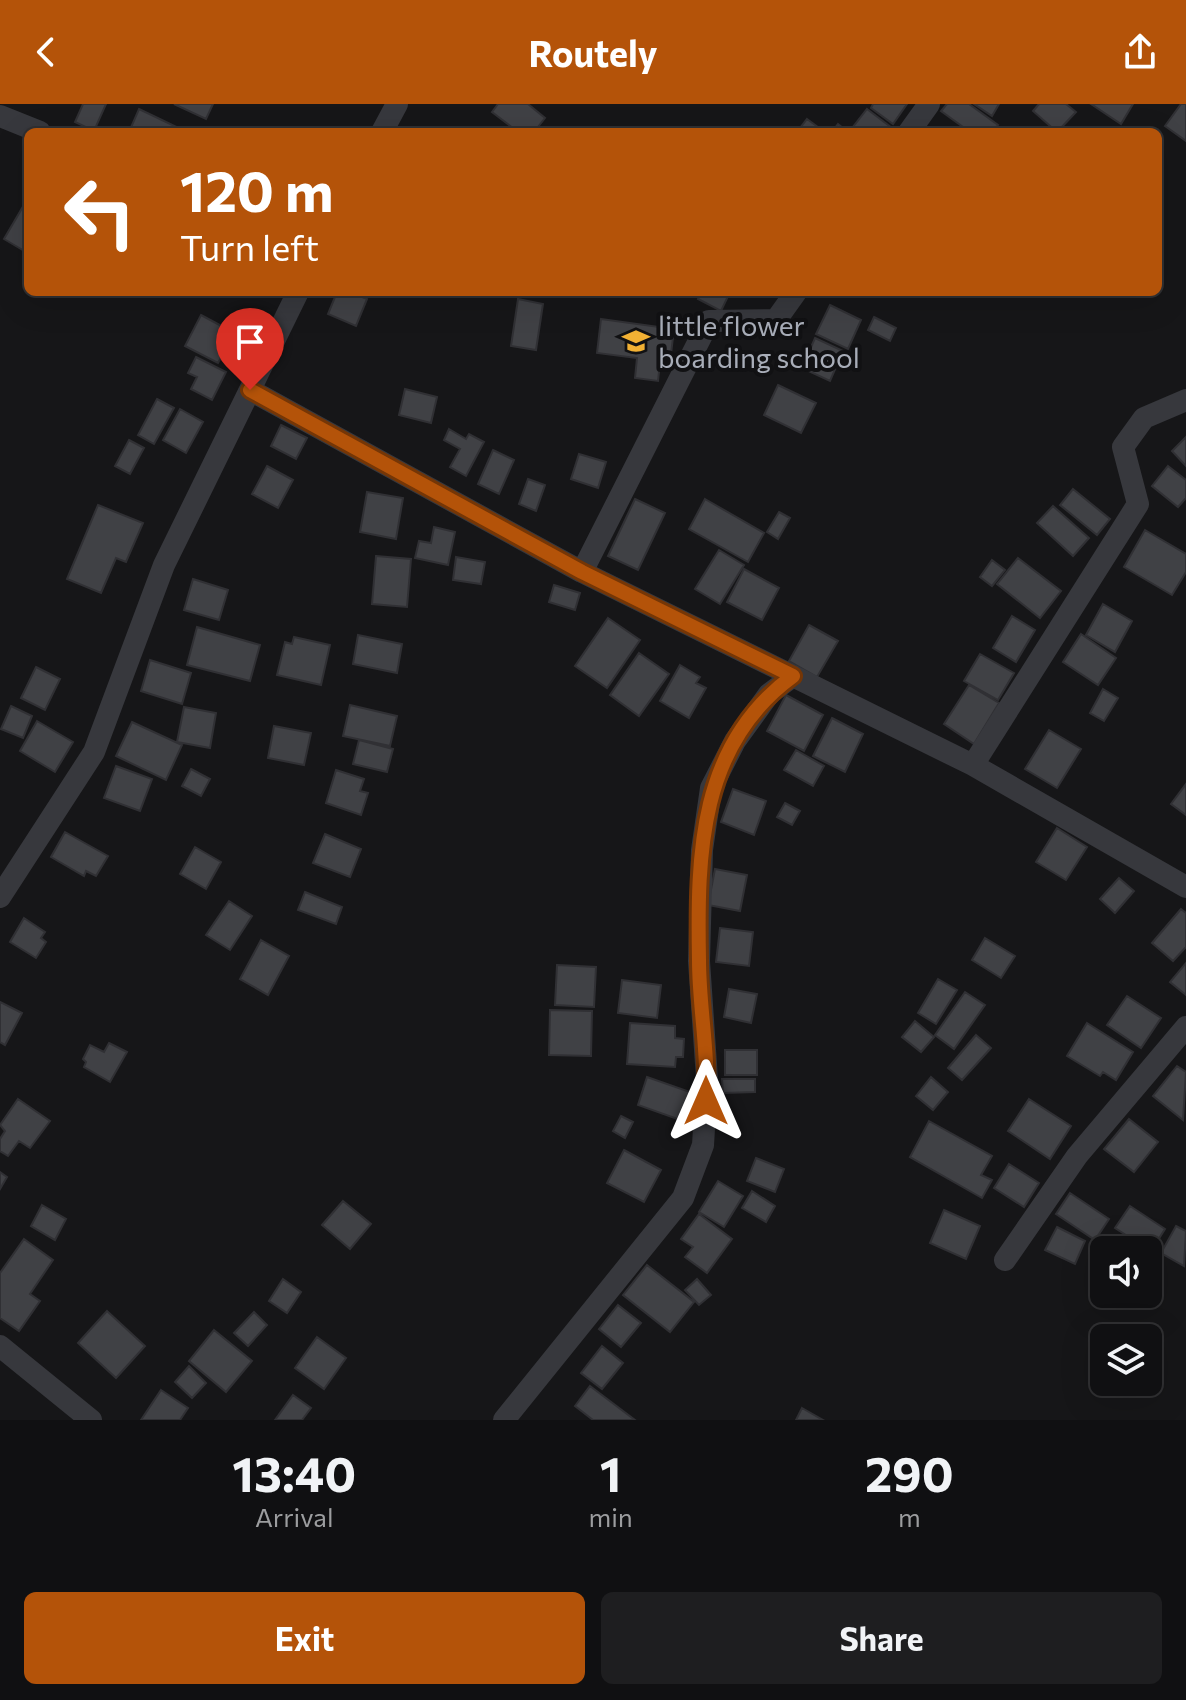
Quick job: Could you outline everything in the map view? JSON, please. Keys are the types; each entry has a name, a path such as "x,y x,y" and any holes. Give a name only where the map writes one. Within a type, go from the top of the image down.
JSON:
{"street":[{"path":"384,128 397,104"},
{"path":"912,128 929,104"},
{"path":"0,116 30,128"},
{"path":"0,897 94,752 164,565 296,296"},
{"path":"582,572 709,321 776,320 793,296"},
{"path":"250,390 582,572 973,765 1186,887"},
{"path":"973,765 1138,504 1123,447 1144,418 1186,400"},
{"path":"504,1420 683,1198 703,1145 707,1079 699,961 702,850 711,788 735,741 769,694 793,676"},
{"path":"1005,1260 1077,1156 1186,1027"},
{"path":"1,1349 91,1420"}],"building":[{"path":"83,104 106,104 95,128 75,122"},
{"path":"174,104 213,104 206,119"},
{"path":"498,104 528,104 545,118 537,128 513,128 492,112"},
{"path":"873,104 907,104 893,124 871,108"},
{"path":"947,104 969,104 998,125 995,128 964,128 941,111"},
{"path":"974,104 999,104 992,116"},
{"path":"1039,104 1066,104 1076,112 1061,128 1052,128 1033,111"},
{"path":"1091,104 1133,104 1121,124"},
{"path":"1181,104 1186,104 1186,141 1165,126"},
{"path":"139,109 179,128 131,128"},
{"path":"867,109 892,128 852,128"},
{"path":"807,119 819,128 800,128"},
{"path":"24,205 24,251 4,239"},
{"path":"335,296 367,299 356,326 328,314"},
{"path":"699,296 728,296 721,311 698,299"},
{"path":"518,299 543,304 536,350 511,346"},
{"path":"830,305 861,320 848,349 816,334"},
{"path":"201,315 229,330 223,340 229,343 218,363 185,346"},
{"path":"874,317 896,328 890,341 868,330"},
{"name":"little flower boarding school","path":"601,319 674,329 671,354 661,353 658,381 635,378 637,358 597,353"},
{"path":"249,333 263,340 257,351 243,344"},
{"path":"815,338 843,351 830,381 802,368"},
{"path":"196,357 226,372 212,400 191,389 197,377 188,373"},
{"path":"778,385 816,403 801,433 764,415"},
{"path":"405,389 437,397 431,423 399,415"},
{"path":"157,399 174,408 154,444 138,435"},
{"path":"180,409 203,422 186,453 163,440"},
{"path":"281,425 307,438 296,459 271,446"},
{"path":"449,429 466,439 469,434 484,442 466,476 450,467 460,449 444,440"},
{"path":"1186,437 1186,466 1172,451"},
{"path":"129,440 144,448 130,474 115,466"},
{"path":"493,450 514,460 499,494 478,484"},
{"path":"579,454 606,462 598,488 571,479"},
{"path":"267,466 293,480 278,508 252,494"},
{"path":"1168,466 1186,480 1186,498 1178,507 1152,486"},
{"path":"528,479 545,485 536,511 519,504"},
{"path":"1073,489 1110,519 1097,535 1060,505"},
{"path":"367,492 403,498 396,539 360,532"},
{"path":"635,499 665,513 638,570 608,556"},
{"path":"705,499 764,533 748,562 689,529"},
{"path":"98,505 143,523 126,562 116,558 101,593 67,579"},
{"path":"1053,506 1089,538 1073,556 1037,523"},
{"path":"779,512 790,518 778,539 767,532"},
{"path":"434,527 455,532 448,565 415,558 419,541 431,543"},
{"path":"1145,530 1186,554 1186,572 1172,595 1124,567"},
{"path":"719,550 744,565 720,604 695,589"},
{"path":"376,556 411,559 407,607 372,604"},
{"path":"456,557 485,562 481,584 453,580"},
{"path":"1018,558 1061,591 1040,618 997,584"},
{"path":"992,560 1005,570 992,586 980,577"},
{"path":"744,569 779,588 762,620 727,602"},
{"path":"193,579 228,590 219,620 184,610"},
{"path":"554,585 580,593 575,610 549,602"},
{"path":"1103,604 1132,621 1115,652 1086,635"},
{"path":"1012,616 1035,630 1016,662 993,648"},
{"path":"608,618 640,640 607,688 575,666"},
{"path":"809,625 838,641 817,677 789,661"},
{"path":"197,627 260,645 250,681 187,665"},
{"path":"1081,634 1116,658 1098,685 1063,662"},
{"path":"358,635 402,644 397,673 353,664"},
{"path":"294,637 330,645 321,685 277,675 285,642 292,644"},
{"path":"639,653 669,674 639,716 610,695"},
{"path":"980,654 1014,673 998,700 964,681"},
{"path":"150,660 191,673 182,704 141,691"},
{"path":"680,665 700,677 696,683 706,688 689,718 660,701"},
{"path":"36,667 60,679 45,710 21,698"},
{"path":"969,685 999,703 974,744 944,724"},
{"path":"1103,689 1118,698 1104,721 1090,713"},
{"path":"786,695 823,715 804,751 767,731"},
{"path":"350,705 397,716 390,746 343,736"},
{"path":"11,706 32,716 23,738 1,729"},
{"path":"184,707 216,713 210,748 177,742"},
{"path":"832,718 863,734 845,772 813,756"},
{"path":"37,721 73,742 55,772 20,751"},
{"path":"132,722 182,745 166,780 116,756"},
{"path":"274,726 311,733 304,765 268,758"},
{"path":"1049,730 1081,749 1057,788 1025,769"},
{"path":"359,740 393,749 387,772 353,764"},
{"path":"796,750 824,766 813,786 784,770"},
{"path":"116,766 152,779 140,811 104,798"},
{"path":"191,769 210,779 201,796 182,786"},
{"path":"336,770 364,779 360,791 368,793 361,815 326,803"},
{"path":"1186,784 1186,815 1171,804"},
{"path":"733,789 766,801 754,835 721,822"},
{"path":"785,803 800,811 792,825 777,817"},
{"path":"1057,828 1087,847 1066,880 1036,862"},
{"path":"65,832 108,856 96,876 86,871 84,876 51,857"},
{"path":"325,834 361,849 350,877 313,863"},
{"path":"195,847 221,862 206,889 180,874"},
{"path":"715,869 747,875 740,911 708,905"},
{"path":"1119,878 1134,891 1115,913 1100,899"},
{"path":"305,892 342,907 336,924 298,910"},
{"path":"229,901 252,916 230,950 206,935"},
{"path":"1181,909 1186,913 1186,947 1173,961 1152,943"},
{"path":"24,918 45,932 41,938 46,942 36,958 10,942"},
{"path":"720,928 753,932 749,966 716,962"},
{"path":"985,938 1015,956 1001,978 972,960"},
{"path":"261,940 289,956 268,995 240,979"},
{"path":"1186,963 1186,995 1170,982"},
{"path":"557,965 596,967 594,1007 555,1005"},
{"path":"938,979 957,990 936,1024 918,1013"},
{"path":"622,980 661,985 657,1018 618,1013"},
{"path":"729,989 757,994 751,1023 724,1017"},
{"path":"965,992 985,1005 954,1049 935,1035"},
{"path":"1127,996 1161,1018 1141,1048 1107,1025"},
{"path":"0,1002 22,1013 5,1045 0,1042"},
{"path":"550,1010 592,1011 591,1056 549,1055"},
{"path":"915,1021 934,1037 921,1052 902,1037"},
{"path":"630,1023 675,1026 675,1038 684,1039 683,1057 676,1057 675,1067 627,1064"},
{"path":"1087,1023 1133,1052 1116,1080 1103,1072 1100,1076 1067,1056"},
{"path":"976,1035 991,1048 962,1080 948,1068"},
{"path":"109,1043 127,1052 110,1082 84,1067 86,1062 83,1059 90,1045 104,1052"},
{"path":"725,1050 757,1050 757,1075 725,1075"},
{"path":"1177,1066 1186,1072 1183,1120 1153,1096"},
{"path":"647,1077 693,1093 683,1121 638,1105"},
{"path":"931,1077 948,1092 933,1110 916,1096"},
{"path":"722,1079 755,1079 755,1092 723,1093"},
{"path":"18,1099 50,1121 30,1148 19,1141 8,1156 0,1151 0,1139 5,1131 0,1125"},
{"path":"1029,1099 1071,1126 1050,1159 1008,1131"},
{"path":"621,1116 633,1122 625,1138 613,1131"},
{"path":"1129,1119 1158,1142 1134,1172 1104,1149"},
{"path":"929,1121 992,1156 981,1175 992,1180 982,1198 910,1157"},
{"path":"624,1150 661,1170 644,1202 607,1183"},
{"path":"756,1158 784,1169 775,1192 747,1181"},
{"path":"1009,1164 1039,1183 1024,1207 994,1188"},
{"path":"0,1172 7,1177 0,1189"},
{"path":"718,1181 743,1196 724,1227 699,1212"},
{"path":"752,1191 775,1206 766,1222 742,1208"},
{"path":"1070,1193 1109,1219 1098,1236 1090,1237 1056,1214"},
{"path":"343,1201 371,1224 350,1249 322,1225"},
{"path":"42,1205 66,1219 55,1240 31,1226"},
{"path":"1130,1206 1165,1229 1161,1236 1128,1236 1115,1228"},
{"path":"944,1210 980,1226 966,1259 930,1243"},
{"path":"699,1214 732,1239 707,1273 685,1257 693,1247 681,1239"},
{"path":"1176,1226 1186,1231 1184,1266 1162,1251"},
{"path":"1057,1227 1085,1241 1075,1264 1045,1250"},
{"path":"24,1239 53,1260 30,1294 40,1301 19,1331 0,1318 0,1273"},
{"path":"647,1265 694,1302 670,1332 623,1295"},
{"path":"283,1279 301,1292 287,1313 269,1301"},
{"path":"697,1279 711,1295 699,1305 685,1290"},
{"path":"618,1305 641,1323 621,1347 599,1329"},
{"path":"107,1311 145,1346 116,1378 78,1343"},
{"path":"254,1312 267,1325 248,1346 234,1333"},
{"path":"214,1330 252,1361 226,1392 189,1361"},
{"path":"317,1337 346,1358 324,1389 295,1368"},
{"path":"602,1346 623,1363 602,1389 581,1373"},
{"path":"189,1366 206,1383 192,1398 175,1382"},
{"path":"590,1386 635,1420 593,1420 575,1406"},
{"path":"161,1390 188,1408 180,1420 141,1420"},
{"path":"293,1395 311,1408 302,1420 275,1420"},
{"path":"802,1408 823,1420 796,1420"}],"place":[{"name":"little flower boarding school","path":"636,341"}],"route":[{"path":"250,390 582,572 793,676 769,694 735,741 711,788 702,850 699,961 706,1101"}]}
